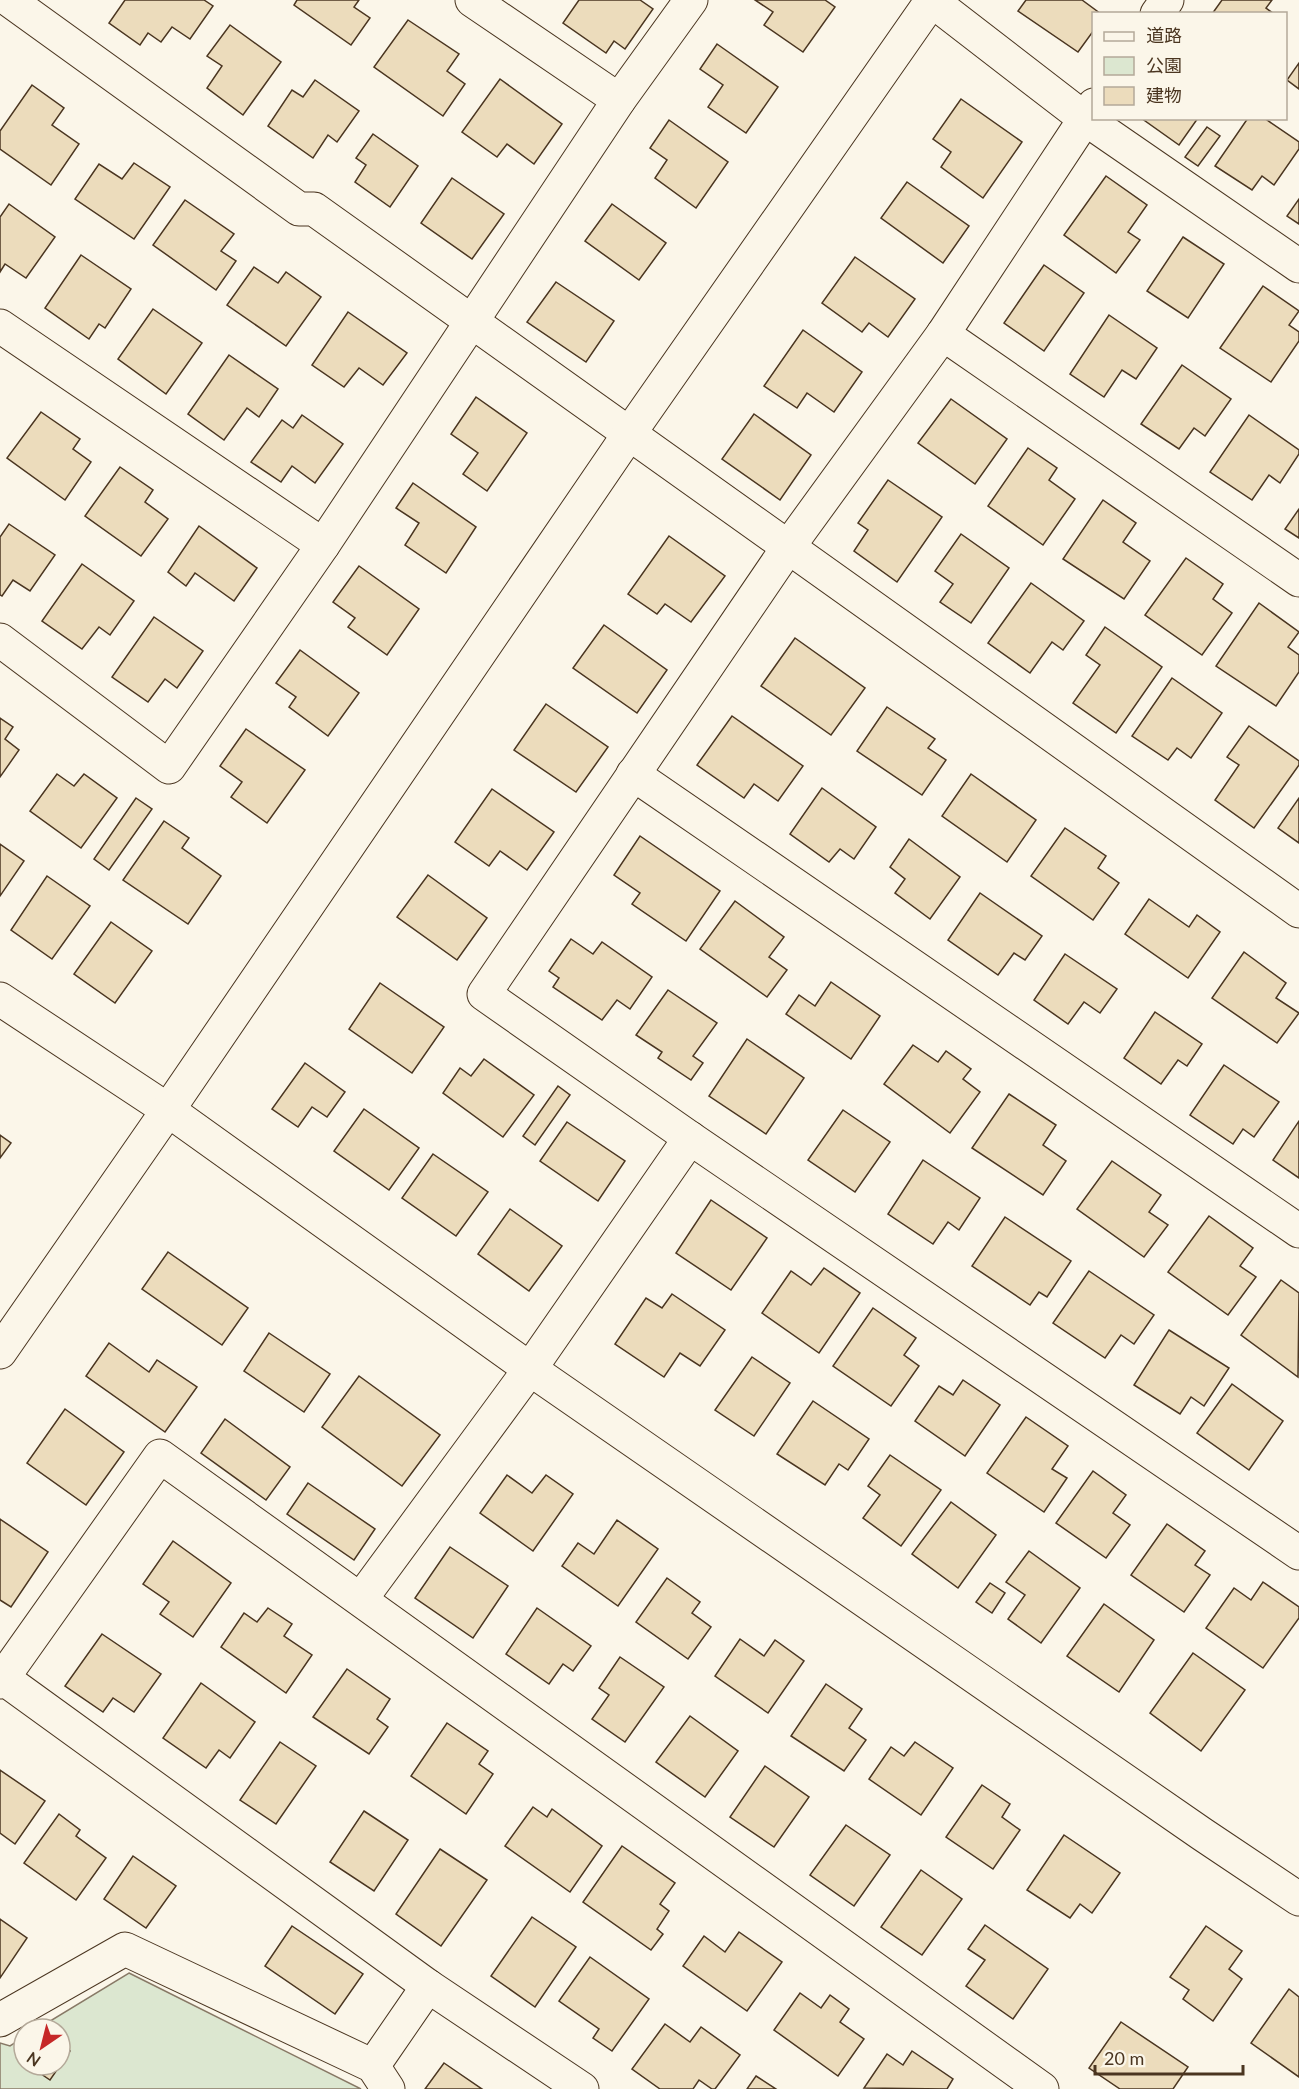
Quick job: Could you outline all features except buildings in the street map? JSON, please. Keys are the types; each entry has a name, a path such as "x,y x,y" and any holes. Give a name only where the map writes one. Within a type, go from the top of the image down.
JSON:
{"street":[{"path":"9,0 299,209 314,209 1299,911"},
{"path":"472,0 619,100"},
{"path":"0,640 169,767 323,545 619,100 691,0"},
{"path":"0,1352 168,1110 629,434 932,0 1089,112 943,334 789,546 484,994 690,1138 1299,1552"},
{"path":"1100,120 1299,266"},
{"path":"0,326 323,545"},
{"path":"943,334 1299,580"},
{"path":"633,774 1299,1231"},
{"path":"0,999 168,1110 530,1369 1299,1899"},
{"path":"361,1599 530,1369 690,1138"},
{"path":"582,2089 428,1986 1,1680 160,1456 1042,2089"},
{"path":"0,2020 125,1949 381,2078 428,1986"}],"green space":[{"path":"129,1973 361,2089 0,2089 0,2043 12,2045 12,2077 72,2077 72,2017 57,2017"}]}
